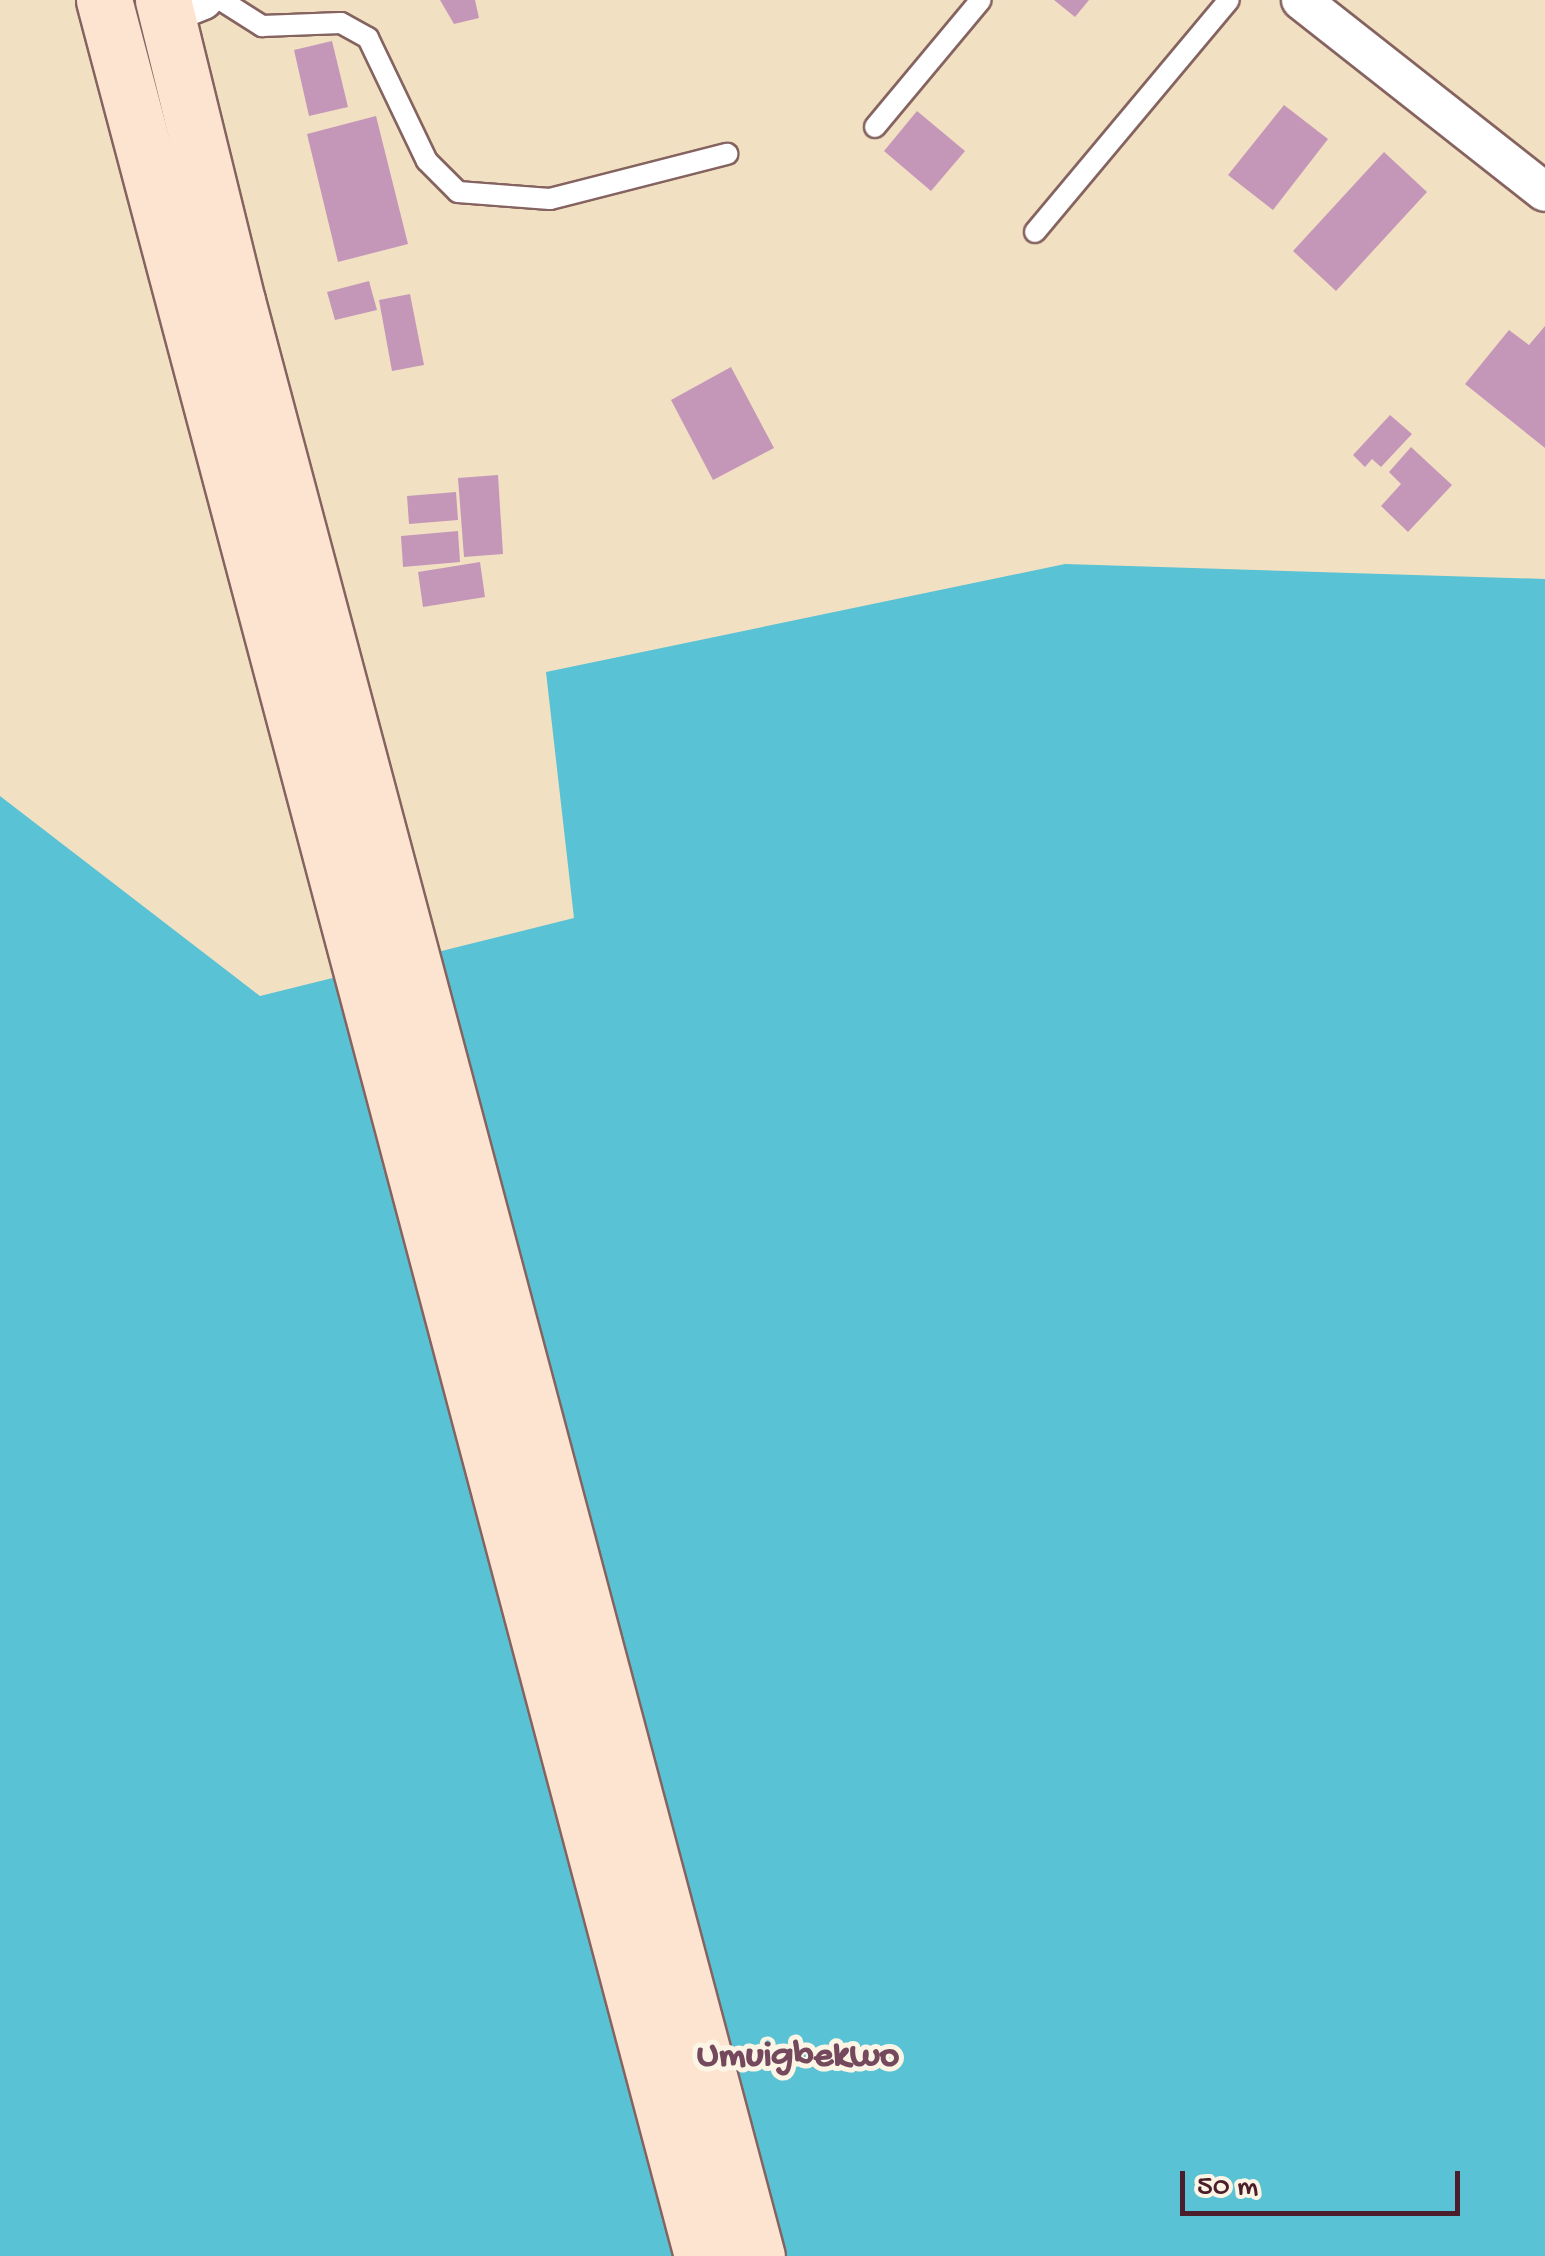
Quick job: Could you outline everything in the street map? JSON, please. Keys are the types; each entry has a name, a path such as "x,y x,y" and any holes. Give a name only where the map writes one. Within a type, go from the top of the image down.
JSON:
{"main road":[{"path":"104,0 213,312 758,2256"},
{"path":"177,5 213,312 702,2256"}],"street":[{"path":"1301,0 1545,192"}],"lane":[{"path":"221,0 262,26 342,23 368,38 427,161 458,192 550,199 728,154"},
{"path":"875,127 981,0"},
{"path":"1035,232 1229,0"}],"water":[{"path":"1065,564 1545,579 1545,2256 0,2256 0,796 260,996 574,918 546,672"}],"building":[{"path":"440,0 475,0 479,18 454,24"},
{"path":"1054,0 1089,0 1075,17"},
{"path":"332,41 348,107 309,116 294,50"},
{"path":"1284,105 1328,139 1273,210 1228,175"},
{"path":"917,111 965,151 931,191 884,151"},
{"path":"376,116 408,244 338,262 307,134"},
{"path":"1384,152 1427,192 1336,291 1293,251"},
{"path":"369,281 377,310 335,320 327,292"},
{"path":"410,294 424,365 392,371 379,300"},
{"path":"1545,326 1545,448 1465,384 1509,330 1529,345"},
{"path":"731,367 774,448 713,480 671,400"},
{"path":"1390,415 1412,434 1381,467 1372,459 1365,467 1353,455"},
{"path":"1411,447 1452,485 1408,532 1381,506 1401,484 1389,472"},
{"path":"498,475 503,554 464,557 458,478"},
{"path":"456,492 458,520 409,524 407,496"},
{"path":"458,531 460,562 403,567 401,536"},
{"path":"480,562 485,597 423,607 418,572"}],"district":[{"name":"Umuigbekwo","path":"798,2058"}]}
